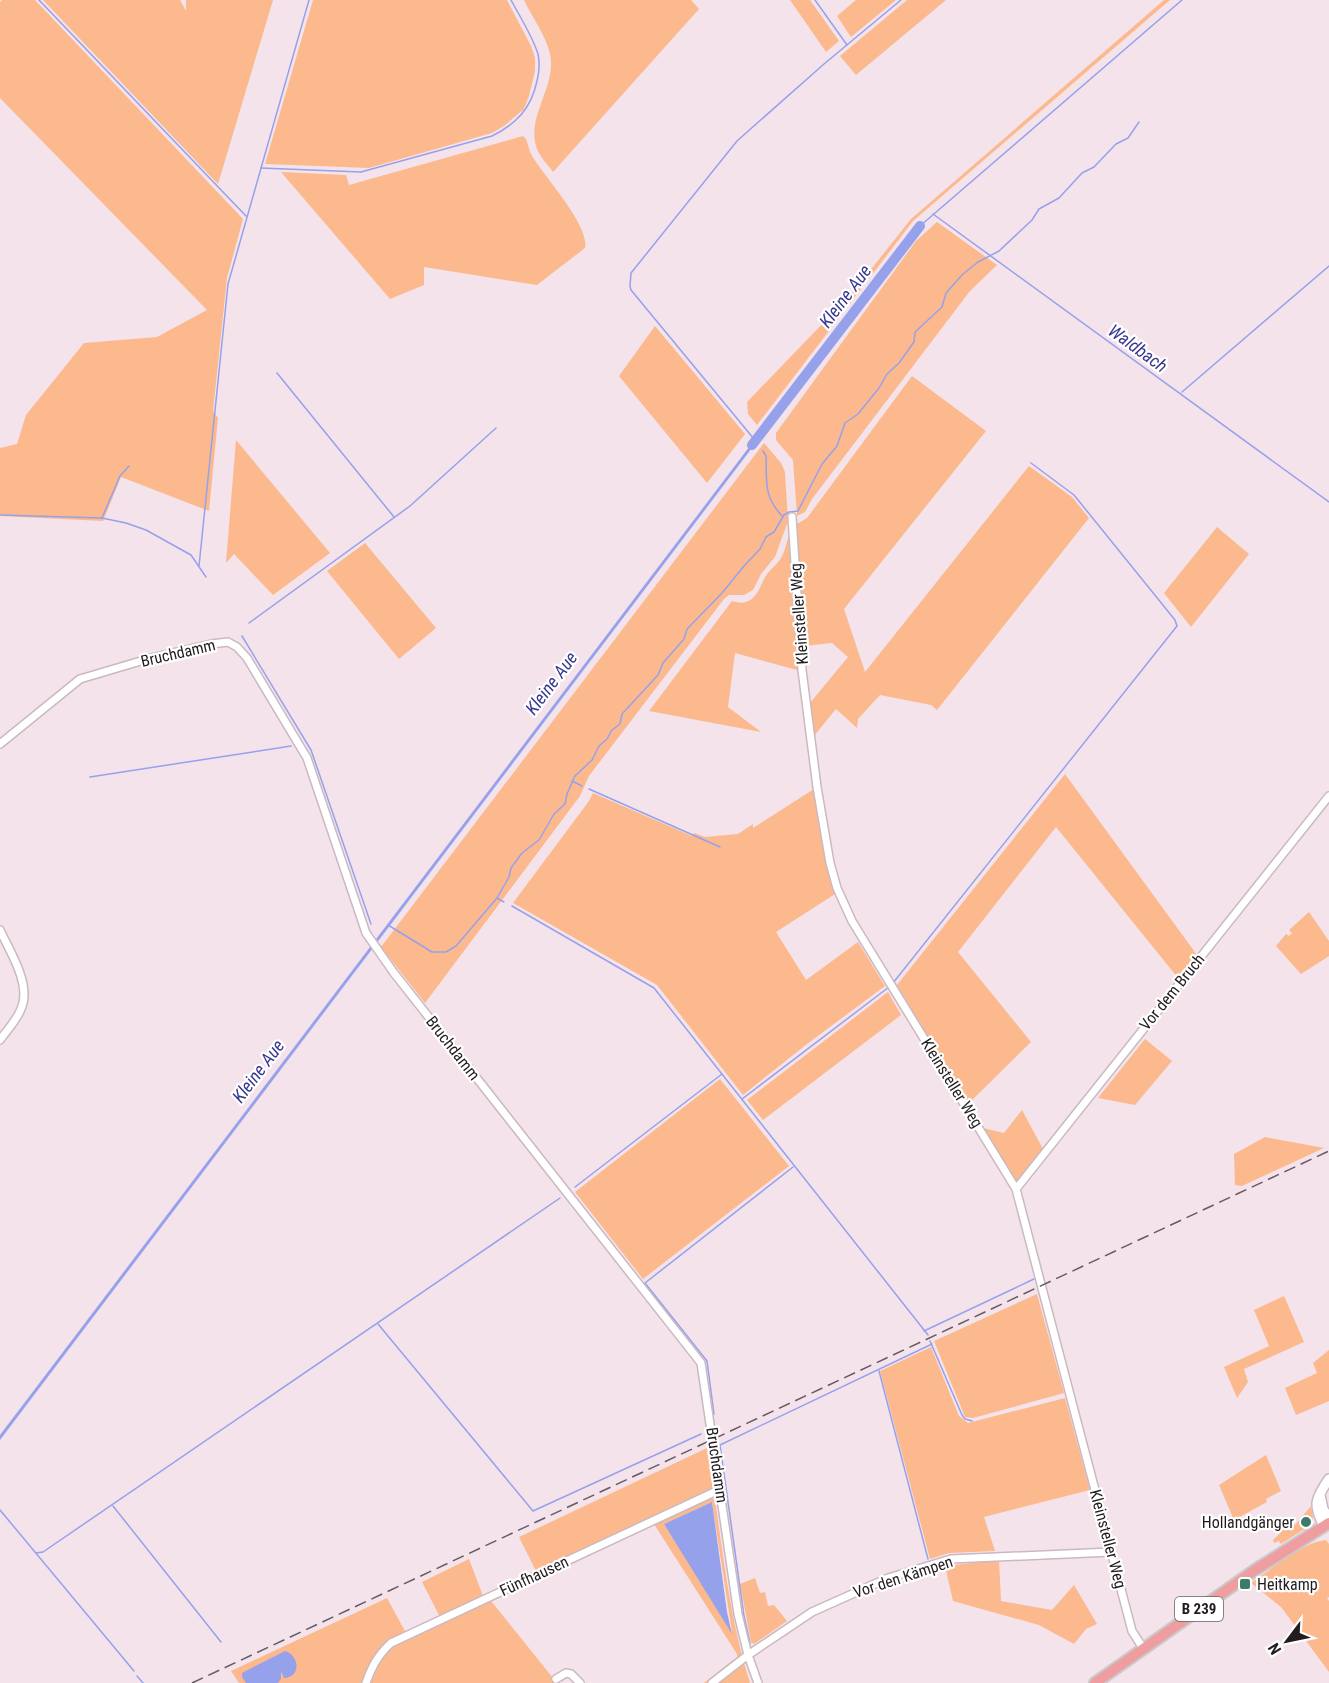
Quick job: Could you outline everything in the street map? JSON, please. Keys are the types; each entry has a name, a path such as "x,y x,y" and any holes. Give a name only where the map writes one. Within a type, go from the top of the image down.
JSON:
{"main road":[{"name":"B 239","path":"1095,1683 1255,1570 1328,1525"}],"street":[{"name":"Kleinsteller Weg","path":"792,517 802,670 817,787 830,863 837,888 852,921 1016,1189 1132,1631 1143,1648"},
{"name":"Bruchdamm","path":"0,744 80,679 151,658 211,644 228,642 237,647 247,658 307,758 370,940 695,1353 704,1371 738,1614 748,1655 758,1683"},
{"name":"Vor dem Bruch","path":"1016,1189 1329,796"},
{"path":"0,930 24,987 24,1001 21,1011 0,1040"},
{"path":"1328,1525 1316,1507 1320,1491 1329,1479"},
{"name":"Fünfhausen","path":"366,1683 379,1654 391,1643 720,1489"},
{"name":"Vor den Kämpen","path":"712,1683 748,1655 812,1612 888,1578 951,1558 1111,1552"},
{"path":"556,1679 566,1673 571,1674 580,1683"}],"shaded area":[{"path":"2,0 35,0 243,219 227,278 213,411 218,418 209,511 121,477 103,521 0,516 0,448 17,444 26,415 84,343 157,337 207,310 0,98 0,2"},
{"path":"43,0 180,0 186,11 186,0 273,0 218,184"},
{"path":"313,0 507,0 535,58 535,71 524,109 492,133 369,168 265,164"},
{"path":"524,0 691,0 699,9 553,172 538,152 534,137 538,113 549,79 550,54 542,33"},
{"path":"790,0 810,0 839,41 826,52"},
{"path":"856,0 896,0 851,37 837,16"},
{"path":"907,0 946,0 856,75 840,56"},
{"path":"1164,0 1170,0 913,221 757,425 748,414 747,402 853,292 911,219"},
{"path":"523,136 532,156 574,214 585,239 585,248 537,285 424,267 424,285 390,299 281,172 346,175 349,185"},
{"path":"937,222 997,265 970,291 812,499 805,512 797,516 793,460 776,440 776,433 916,241"},
{"path":"655,326 745,434 707,483 619,376"},
{"path":"912,376 986,431 844,609 865,672 1029,466 1072,497 1089,518 937,710 931,705 880,695 858,719 857,728 836,709 814,736 810,703 848,657 832,643 804,646 797,524 807,518"},
{"path":"236,440 330,553 273,595 234,554 226,563"},
{"path":"764,443 781,463 785,472 788,521 775,557 761,574 753,590 744,595 729,595 724,599 589,776 580,796 425,1003 381,947"},
{"path":"1217,527 1249,554 1191,627 1164,593"},
{"path":"789,536 797,670 735,653 728,707 761,732 649,711 732,601 745,602 754,597 767,574 782,556"},
{"path":"365,543 436,628 399,659 327,571"},
{"path":"1065,774 1197,955 1178,978 1056,827 958,952 1031,1042 968,1104 897,985"},
{"path":"814,789 826,862 835,894 776,932 806,980 858,942 885,986 743,1095 657,985 513,903 593,793 692,836 694,833 705,837 738,834 753,824 753,828"},
{"path":"1309,912 1329,941 1329,956 1301,974 1276,946 1286,934 1289,936 1292,933 1289,930"},
{"path":"888,992 901,1015 763,1120 747,1100"},
{"path":"1145,1039 1172,1061 1135,1105 1098,1098"},
{"path":"720,1079 789,1166 643,1279 575,1192"},
{"path":"1022,1110 1043,1149 1018,1180 1014,1181 983,1128 1004,1133"},
{"path":"1265,1137 1324,1148 1242,1186 1235,1185 1234,1154"},
{"path":"1037,1294 1064,1393 973,1418 965,1417 934,1341"},
{"path":"1284,1296 1304,1342 1244,1369 1248,1382 1237,1398 1224,1367 1269,1346 1254,1310"},
{"path":"931,1347 959,1416 968,1423 1065,1398 1090,1490 984,1517 995,1551 949,1553 930,1559 880,1371"},
{"path":"1329,1350 1329,1401 1296,1415 1285,1388 1317,1373 1313,1363"},
{"path":"707,1448 713,1488 536,1571 519,1537"},
{"path":"1266,1455 1281,1491 1266,1499 1267,1502 1234,1520 1219,1485"},
{"path":"712,1498 715,1500 733,1615 750,1683 704,1683 737,1657 737,1654 654,1524","holes":["712,1502 732,1632 664,1524"]},
{"path":"1311,1506 1313,1518 1311,1525 1281,1544 1279,1541 1274,1543 1273,1540 1291,1522 1295,1525"},
{"path":"1326,1540 1329,1544 1329,1597 1327,1598 1329,1601 1329,1672 1281,1607 1251,1583 1297,1551"},
{"path":"469,1559 483,1596 440,1617 422,1582"},
{"path":"999,1560 1001,1601 1052,1610 1074,1585 1097,1624 1086,1629 1074,1644 1039,1625 953,1601 945,1566"},
{"path":"755,1578 760,1593 765,1592 768,1606 774,1605 787,1621 754,1644 751,1642 740,1584"},
{"path":"387,1598 406,1633 389,1642 378,1652 369,1665 362,1683 239,1683 231,1671"},
{"path":"491,1601 557,1683 370,1683 381,1657 393,1646"}],"water":[{"path":"759,434 761,436 0,1440 0,1435"},
{"path":"712,1502 727,1612 732,1634 664,1524"},
{"path":"285,1651 290,1653 296,1661 294,1674 284,1678 281,1671 281,1679 278,1683 246,1683 242,1673"}],"waterway":[{"path":"39,0 246,216"},
{"path":"199,566 228,284 309,0"},
{"path":"261,168 361,172 492,136 508,126 521,115 531,100 539,71 538,54 533,40 511,0"},
{"path":"815,0 847,45"},
{"path":"754,439 631,290 631,273 737,141 901,0"},
{"name":"Kleine Aue","path":"920,226 1182,0"},
{"path":"388,925 432,952 446,952 456,946 497,898 509,877 511,868 522,853 539,840 554,814 565,804 575,776 592,760 599,746 620,724 622,714 658,675 663,663 684,639 687,629 760,549 766,537 774,532 784,515 798,511 822,464 837,446 845,423 858,414 887,374 899,363 914,342 915,332 942,307 946,293 963,274 978,262 999,251 1032,220 1039,209 1059,198 1082,173 1094,167 1116,144 1128,138 1139,122"},
{"name":"Waldbach","path":"933,214 1329,502"},
{"name":"Kleine Aue","path":"752,445 920,226"},
{"path":"1182,392 1329,266"},
{"path":"277,373 394,517"},
{"path":"249,623 410,506 496,428"},
{"path":"763,451 766,456 766,481 769,495 782,516"},
{"path":"893,983 1177,626 1175,620 1074,495 1031,463"},
{"path":"102,518 120,476 129,466"},
{"path":"0,515 102,518 126,523 146,530 191,555 206,577"},
{"path":"242,636 311,750 371,924"},
{"path":"90,777 291,746"},
{"path":"572,781 582,786"},
{"path":"589,789 720,847"},
{"path":"497,898 504,902"},
{"path":"512,906 654,988 928,1335"},
{"path":"742,1099 889,987"},
{"path":"575,1187 722,1074"},
{"path":"714,1414 707,1361 645,1283 793,1167"},
{"path":"36,1553 43,1552 560,1198"},
{"path":"924,1331 1034,1279"},
{"path":"378,1324 533,1511 701,1434"},
{"path":"930,1341 962,1415 965,1419 972,1421"},
{"path":"750,1643 744,1616 720,1445 932,1344"},
{"path":"879,1371 928,1559"},
{"path":"113,1506 221,1642"},
{"path":"0,1510 134,1671"},
{"path":"137,1676 143,1683"}],"railway":[{"path":"192,1683 1329,1151"}],"place":[{"name":"Hollandgänger","path":"1306,1522"},
{"name":"Heitkamp","path":"1245,1584"}]}
